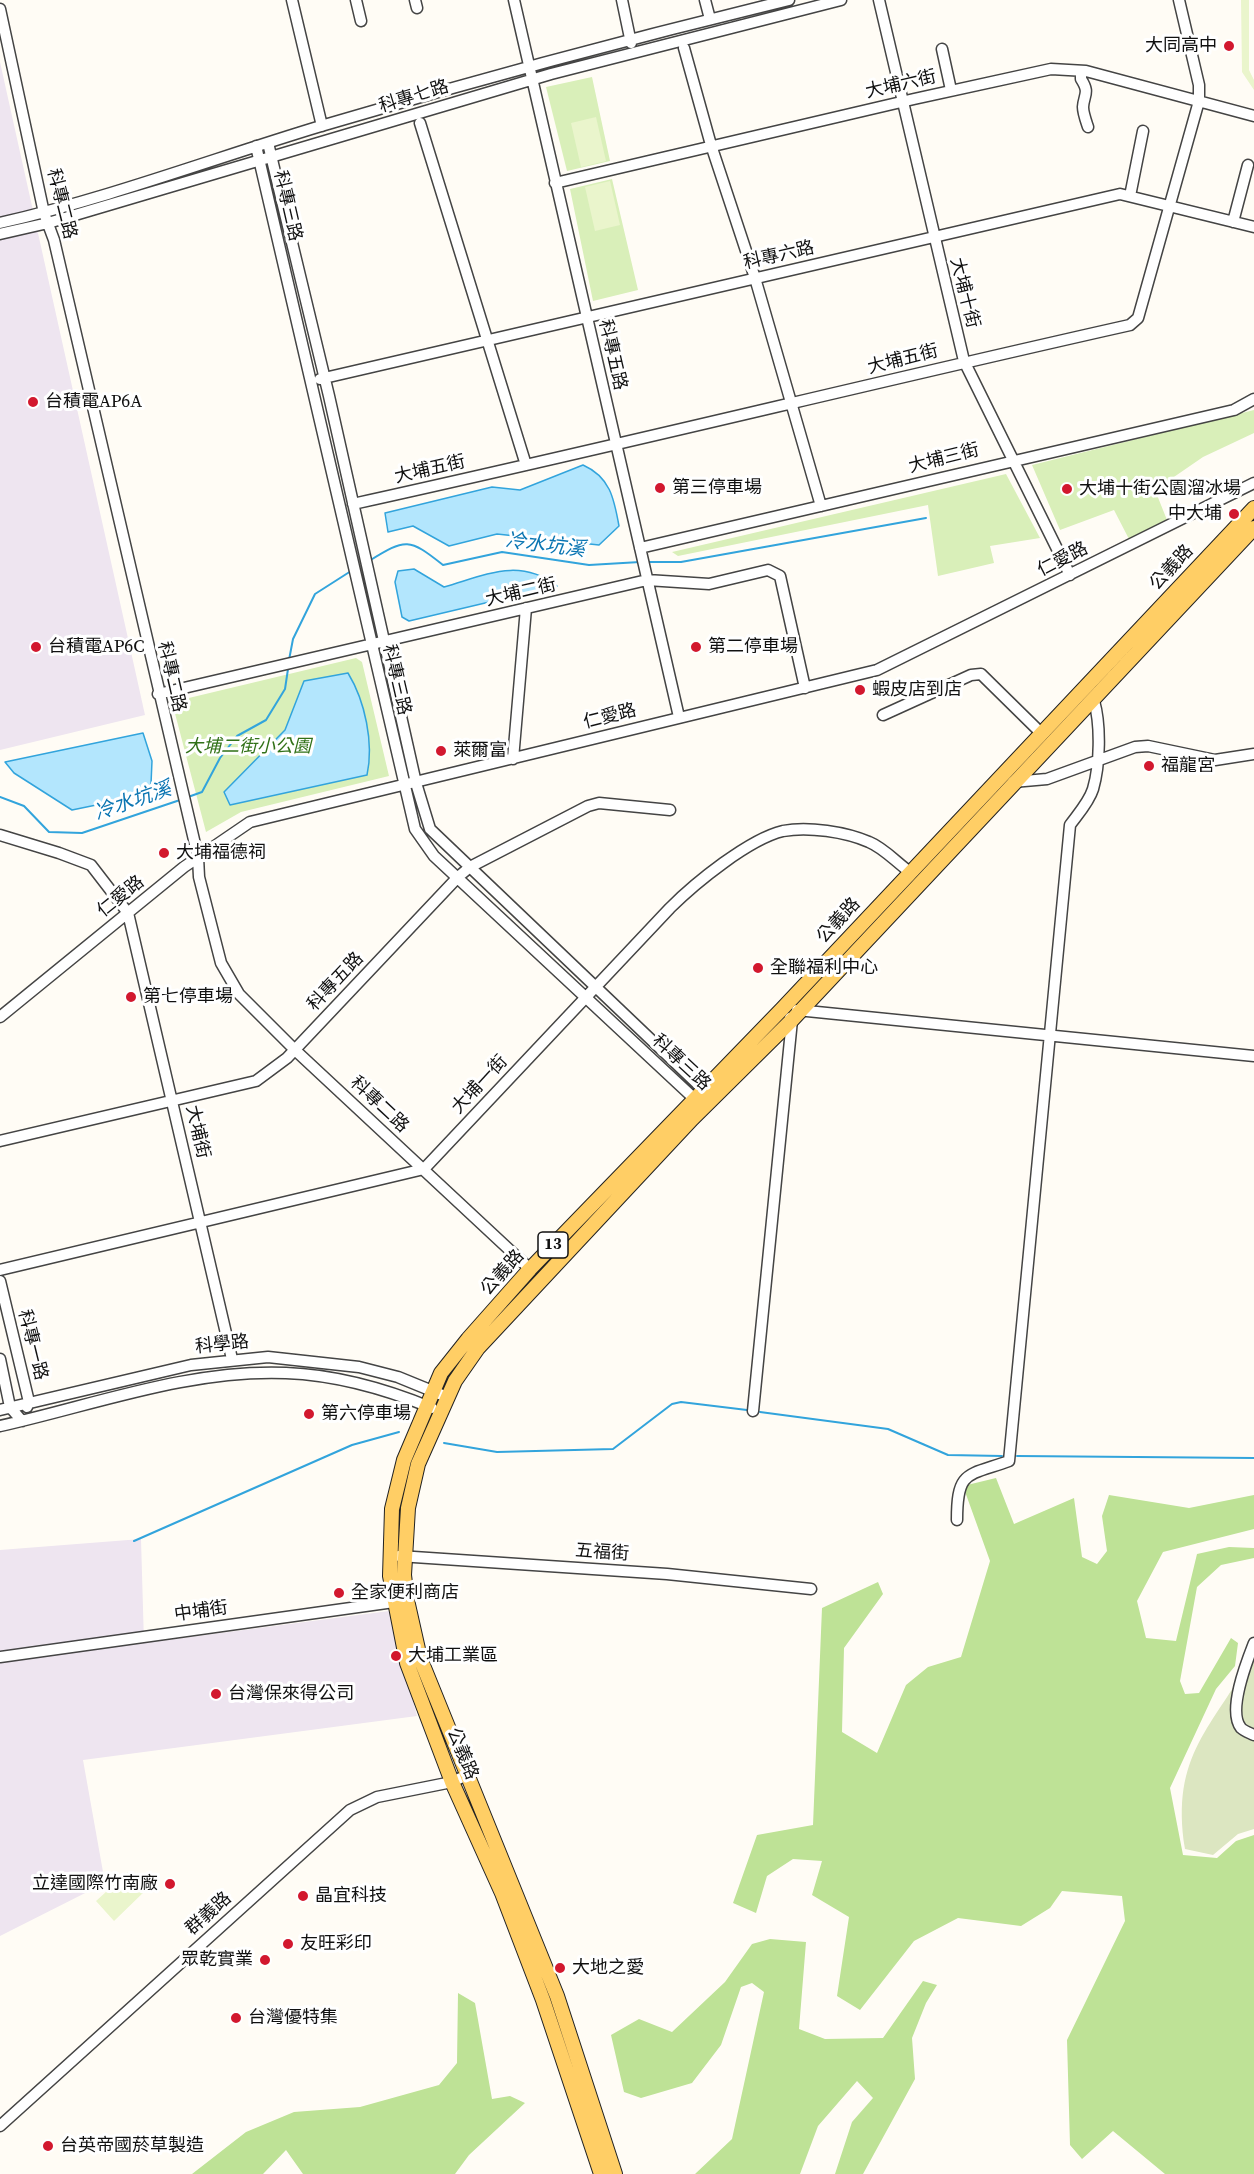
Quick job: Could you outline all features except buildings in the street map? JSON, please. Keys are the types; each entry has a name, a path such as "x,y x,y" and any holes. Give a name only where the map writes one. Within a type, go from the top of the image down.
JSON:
{"main road":[{"name":"公義路","path":"601,2174 543,2000 502,1893 453,1782 407,1663 393,1602 390,1556 392,1509 404,1460 427,1406 440,1394 478,1348 644,1173 703,1098 782,1009 1254,508"},
{"name":"公義路","path":"615,2174 557,1996 420,1658 407,1600 404,1575 408,1508 418,1464 441,1412 441,1373 530,1269 646,1147 796,1015 1015,781 1094,701 1254,528"}],"street":[{"path":"292,0 322,126"},
{"path":"356,0 361,21"},
{"name":"科專五路","path":"514,0 679,717"},
{"path":"622,0 633,52"},
{"path":"705,0 710,19"},
{"name":"科專七路","path":"0,234 256,146 322,126 630,38 789,0"},
{"name":"科專七路","path":"0,223 46,218 271,157 533,78 841,0"},
{"name":"大埔十街","path":"879,0 964,361 1070,575"},
{"name":"大埔五街","path":"353,504 792,404 964,361 1130,325 1138,318 1199,101 1199,85 1179,0"},
{"name":"科專二路","path":"0,9 46,218 198,857 199,877 221,963 239,994 295,1050 530,1269"},
{"path":"684,48 711,145 755,278 821,506"},
{"path":"942,50 951,90"},
{"name":"大埔六街","path":"555,183 711,145 1051,69 1081,71 1254,116"},
{"path":"1081,71 1081,79 1086,86 1087,97 1083,106 1088,127"},
{"path":"420,123 526,465"},
{"path":"1130,196 1143,131"},
{"name":"科專三路","path":"267,143 324,378 416,783 430,829 595,987 703,1098"},
{"name":"科專三路","path":"256,146 403,787 415,829 434,856 586,996 703,1098"},
{"path":"1233,222 1248,165"},
{"name":"科專六路","path":"310,381 1120,194 1254,227"},
{"name":"大埔三街","path":"641,551 1012,459 1234,410 1254,399"},
{"name":"仁愛路","path":"0,1017 198,857 250,822 403,787 679,717 877,670 1254,483"},
{"name":"大埔二街","path":"158,694 526,609 647,577 709,584 768,570 780,576 806,688"},
{"path":"513,759 526,609"},
{"path":"883,715 971,675 981,674 1041,733"},
{"path":"957,1520 957,1491 966,1476 1009,1461 1070,825 1093,788 1097,759 1097,712 1094,701"},
{"path":"992,784 1047,779 1135,747 1149,746 1215,760 1254,754"},
{"name":"科專五路","path":"0,1141 256,1082 295,1050 470,867 588,806 599,804 670,810"},
{"name":"大埔一街","path":"424,1169 693,885 762,839 783,831 803,830 842,834 871,842 910,872"},
{"path":"0,835 59,852 91,865 128,913"},
{"name":"大埔街","path":"128,913 232,1359"},
{"path":"782,1009 796,1015 1254,1056"},
{"path":"753,1411 796,1015"},
{"path":"644,1173 646,1147"},
{"path":"0,1270 201,1224 424,1169"},
{"name":"科專一路","path":"0,1281 29,1402 22,1421 5,1408 0,1359"},
{"name":"科學路","path":"5,1408 191,1365 232,1359 303,1359 359,1367 440,1394"},
{"name":"科學路","path":"0,1426 196,1380 285,1373 340,1379 407,1397 441,1412"},
{"name":"五福街","path":"390,1556 667,1574 811,1589"},
{"name":"中埔街","path":"0,1657 407,1600"},
{"path":"1254,1643 1241,1675 1237,1720 1242,1729 1254,1735"},
{"name":"群義路","path":"0,2126 350,1810 376,1797 453,1782 467,1775"}],"shaded area":[{"path":"0,62 145,715 0,750"},
{"name":"大埔工業區","path":"141,1539 144,1643 389,1611 417,1716 83,1760 105,1883 0,1936 0,1550"}],"green space":[{"path":"1241,0 1249,0 1249,70 1254,80 1254,90 1242,72"},
{"path":"592,77 610,161 567,171 546,87"},
{"path":"596,117 606,161 581,167 571,123"},
{"path":"612,179 638,290 593,301 570,189"},
{"path":"610,181 620,225 595,231 585,187"},
{"path":"1254,410 1254,433 1203,457 1155,490 1167,520 1130,541 1114,510 1060,530 1032,465"},
{"path":"1006,474 1040,538 990,546 994,563 938,576 928,505 678,556 672,552"},
{"name":"大埔二街小公園","path":"356,658 362,662 389,776 241,812 206,832 172,702"},
{"path":"996,1478 1014,1524 1074,1498 1082,1557 1097,1564 1107,1551 1102,1516 1109,1495 1189,1508 1254,1495 1254,1529 1163,1552 1137,1601 1146,1638 1176,1641 1197,1554 1229,1547 1254,1548 1254,1558 1221,1565 1197,1587 1180,1681 1185,1694 1199,1693 1231,1638 1238,1643 1235,1666 1216,1689 1170,1788 1183,1855 1217,1858 1236,1841 1254,1835 1254,2174 1165,2174 1113,2131 1082,2159 1070,2145 1067,2040 1125,1921 1122,1896 1062,1891 1050,1908 1021,1926 958,1918 914,1941 860,2010 837,1996 849,1917 812,1895 822,1861 793,1859 767,1876 756,1913 733,1903 757,1835 813,1825 822,1608 878,1582 883,1594 844,1648 842,1732 877,1753 906,1685 928,1667 961,1657 990,1561 963,1486"},
{"path":"1254,1653 1254,1829 1238,1834 1213,1855 1185,1849 1182,1816 1189,1765 1210,1723"},
{"path":"128,1872 145,1891 114,1921 96,1901"},
{"path":"770,1939 806,1942 799,2029 825,2039 883,2038 923,1981 937,1985 926,2003 912,2038 915,2079 863,2174 835,2174 852,2122 873,2098 857,2081 818,2126 800,2174 695,2174 732,2139 764,1992 752,1983 741,1987 721,2045 692,2083 641,2098 624,2092 611,2035 639,2019 672,2032 725,1982 752,1944"},
{"path":"458,1993 475,2003 492,2099 510,2096 525,2103 469,2155 455,2174 303,2174 286,2150 263,2174 192,2174 246,2132 294,2112 360,2107 439,2085 457,2063"}],"water":[{"path":"583,465 605,482 613,498 619,526 599,545 497,534 449,546 413,526 388,532 385,513 492,487 520,490"},
{"path":"414,569 444,587 488,574 516,570 543,577 557,586 409,621 402,617 395,582 398,571"},
{"path":"348,673 359,696 369,736 367,775 230,805 224,792 285,730 304,681"},
{"path":"143,733 152,761 151,784 135,797 72,810 14,773 5,762"}],"waterway":[{"name":"冷水坑溪","path":"648,562 681,562 926,518"},
{"name":"冷水坑溪","path":"369,561 391,548 407,544 422,550 443,565 502,552 589,565 640,562"},
{"name":"冷水坑溪","path":"289,660 293,639 315,594 351,571"},
{"name":"冷水坑溪","path":"188,797 202,792 220,758 237,736 266,720 285,689 288,669"},
{"name":"冷水坑溪","path":"0,797 24,806 49,832 82,833 180,800"},
{"path":"444,1443 497,1452 613,1449 672,1404 681,1402 747,1410"},
{"path":"760,1412 888,1429 948,1455 1002,1456"},
{"path":"134,1541 352,1445 399,1432"},
{"path":"1017,1456 1254,1458"}],"place":[{"name":"大同高中","path":"1229,46"},
{"name":"台積電AP6A","path":"33,402"},
{"name":"第三停車場","path":"660,488"},
{"name":"大埔十街公園溜冰場","path":"1067,489"},
{"name":"中大埔","path":"1234,514"},
{"name":"台積電AP6C","path":"36,647"},
{"name":"第二停車場","path":"696,647"},
{"name":"蝦皮店到店","path":"860,690"},
{"name":"萊爾富","path":"441,751"},
{"name":"福龍宮","path":"1149,766"},
{"name":"大埔福德祠","path":"164,853"},
{"name":"全聯福利中心","path":"758,968"},
{"name":"第七停車場","path":"131,997"},
{"name":"第六停車場","path":"309,1414"},
{"name":"全家便利商店","path":"339,1593"},
{"name":"大埔工業區","path":"396,1656"},
{"name":"台灣保來得公司","path":"216,1694"},
{"name":"立達國際竹南廠","path":"170,1884"},
{"name":"晶宜科技","path":"303,1896"},
{"name":"友旺彩印","path":"288,1944"},
{"name":"眾乾實業","path":"265,1960"},
{"name":"大地之愛","path":"560,1968"},
{"name":"台灣優特集","path":"236,2018"},
{"name":"台英帝國菸草製造","path":"48,2146"}]}
